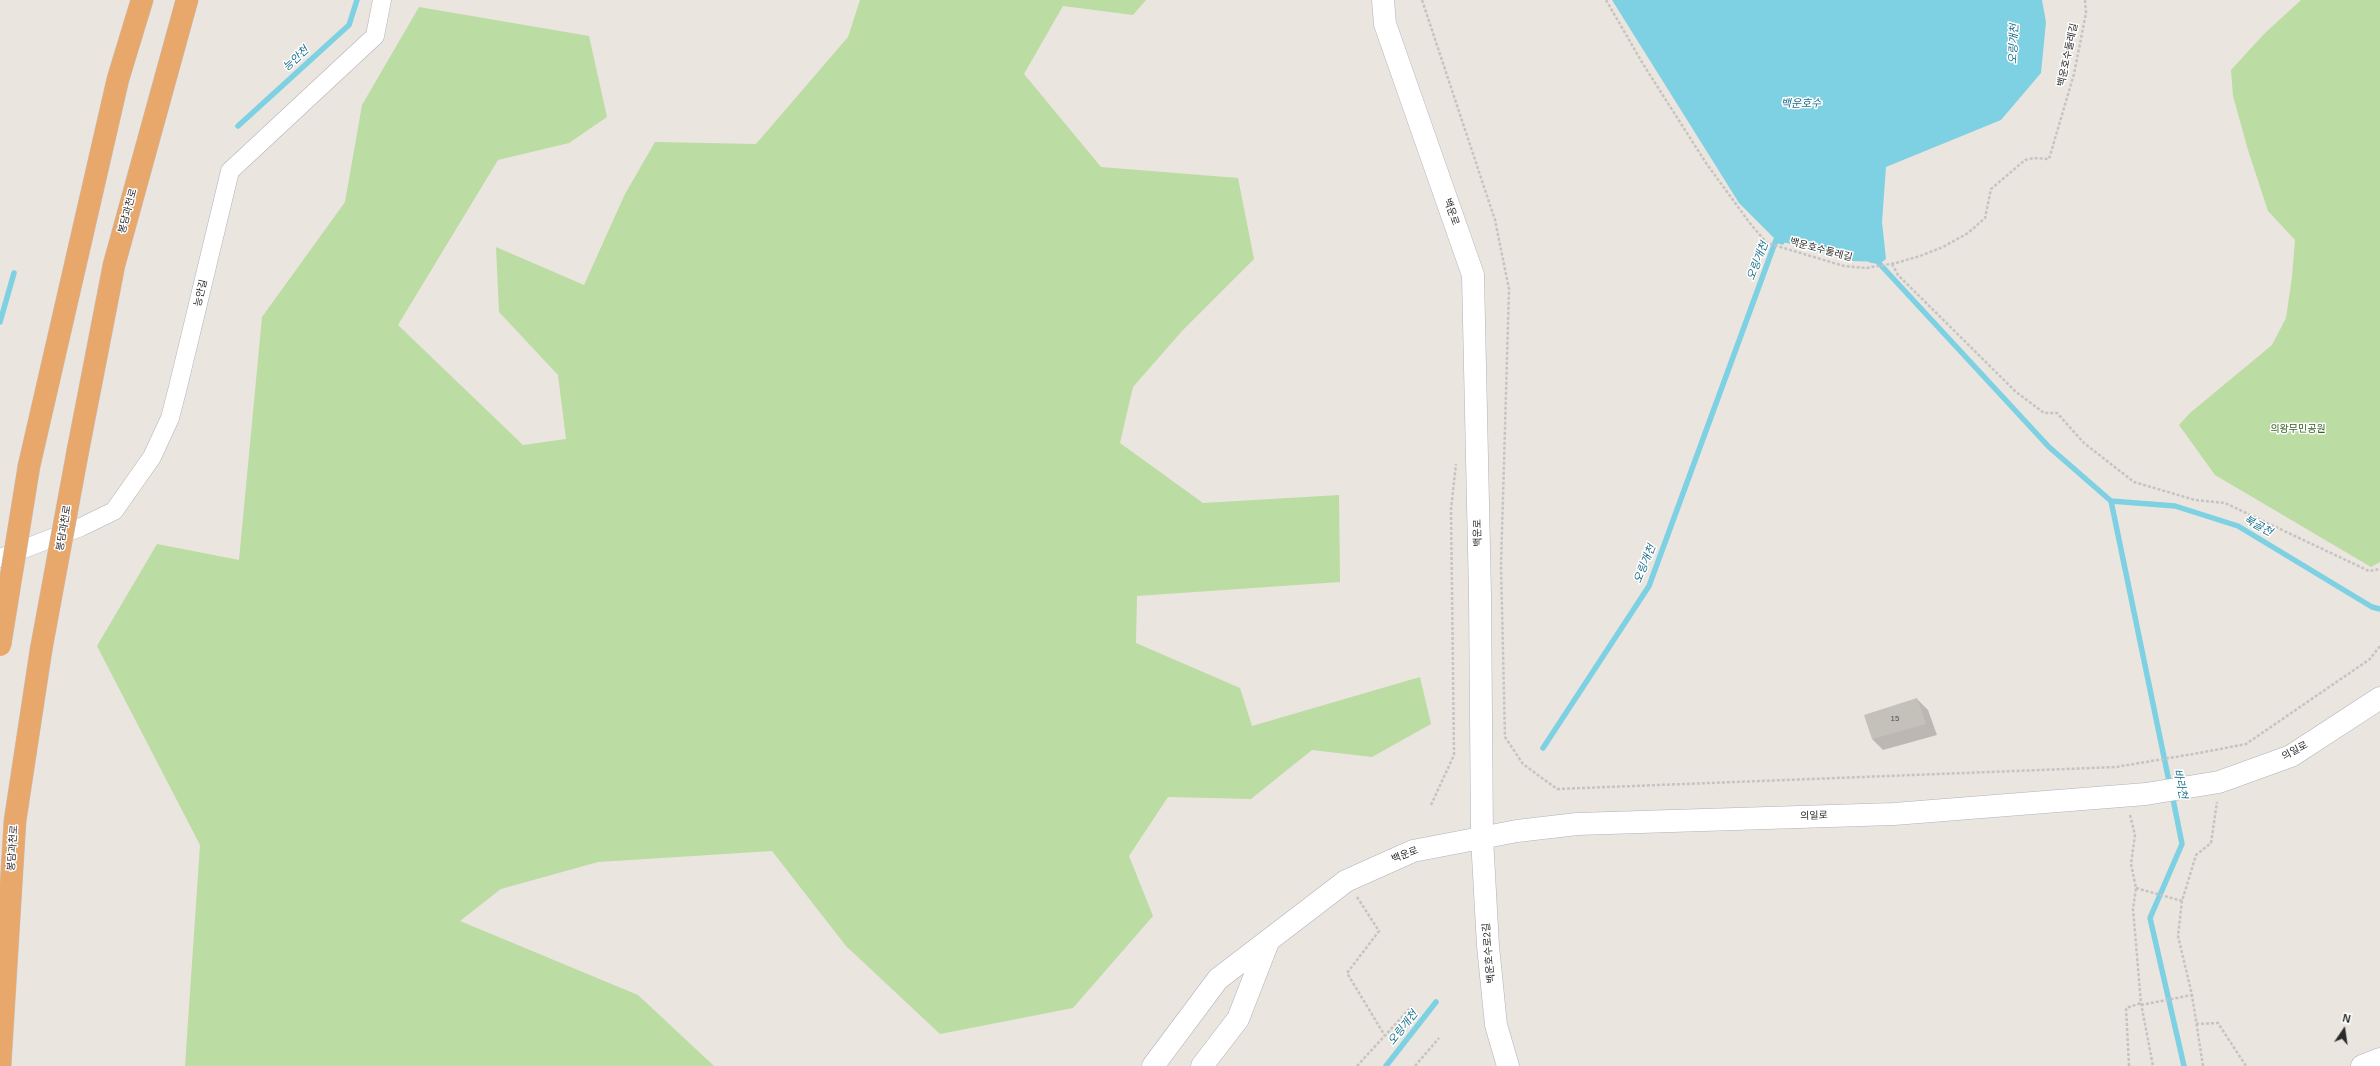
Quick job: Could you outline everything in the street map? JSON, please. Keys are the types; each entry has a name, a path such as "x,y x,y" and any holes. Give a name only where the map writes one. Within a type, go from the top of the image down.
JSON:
{"highway":[{"path":"0,644 29,466 118,79 142,0"},
{"name":"봉담과천로","path":"0,1066 15,821 41,650 114,265 187,0"}],"main road":[{"name":"백운로","path":"1153,1066 1218,979 1346,881 1413,850 1482,838 1480,595 1473,275 1385,24 1383,0"},
{"name":"의일로","path":"1482,838 1517,831 1577,824 1894,814 2136,796 2210,783 2291,756 2380,698"},
{"name":"백운호수로2길","path":"1482,838 1488,946 1496,1026 1508,1066"},
{"path":"1202,1066 1238,1019 1268,942"},
{"path":"2362,1066 2380,1059"}],"street":[{"name":"능안길","path":"0,558 82,527 114,511 152,457 170,418 230,171 375,36 382,0"}],"path":[{"name":"백운호수둘레길","path":"1606,0 1647,70 1706,162 1752,226 1767,243 1844,266 1866,268 1892,264 1943,247 1968,233 1985,218 1991,189 2025,160 2034,158 2049,159 2074,74 2086,13 2085,0"},
{"path":"1892,264 1898,276 2014,391 2044,413 2057,412 2084,443 2134,482 2195,500 2224,503 2369,571 2380,569"},
{"path":"1431,805 1454,755 1451,510 1456,463"},
{"path":"1557,790 2116,767 2199,753 2246,744 2370,660 2380,646"},
{"path":"2203,1066 2192,995 2178,936 2182,901 2196,855 2211,843 2216,822 2210,783"},
{"path":"2136,796 2131,864 2136,888 2133,909 2141,1004 2153,1066"},
{"path":"1346,881 1379,931 1347,973 1385,1036"},
{"path":"2136,888 2182,901"},
{"path":"2129,1066 2126,1008 2192,995"},
{"path":"1358,1066 1412,1006"},
{"path":"2196,1024 2218,1023 2246,1066"},
{"path":"1415,1066 1440,1038"}],"green space":[{"path":"860,0 1146,0 1133,15 1063,6 1024,74 1101,167 1238,178 1254,259 1182,331 1133,387 1120,443 1203,503 1339,495 1340,582 1137,596 1136,643 1240,688 1252,726 1420,677 1431,724 1372,757 1312,750 1251,799 1168,797 1129,856 1153,916 1073,1008 940,1034 846,946 772,851 598,862 501,889 460,921 638,995 714,1066 185,1066 200,845 97,646 157,544 239,560 262,317 345,202 362,105 419,7 589,36 607,117 569,143 498,160 398,325 523,445 566,439 558,375 499,312 496,247 584,285 625,194 655,142 756,144 848,37"},
{"name":"의왕무민공원","path":"2301,0 2380,0 2380,562 2371,567 2215,475 2179,425 2190,413 2272,345 2286,318 2292,277 2295,240 2268,211 2248,150 2233,96 2231,70 2264,34"}],"water":[{"name":"백운호수","path":"1612,0 2042,0 2046,22 2041,73 2001,120 1886,167 1882,222 1886,259 1882,262 1852,261 1776,240 1739,203"}],"building":[{"path":"1917,698 1926,724 1872,739 1864,715"}],"waterway":[{"name":"능안천","path":"238,126 349,25 357,0"},
{"name":"오링개천","path":"1543,748 1649,586 1776,240 1782,242"},
{"path":"1871,260 1877,261 2049,447 2111,501"},
{"name":"능안천","path":"0,322 14,273"},
{"name":"바라천","path":"2111,501 2170,786"},
{"name":"북골천","path":"2111,501 2175,506 2238,526 2372,607 2380,609"},
{"name":"바라천","path":"2172,794 2182,844 2150,918 2184,1066"},
{"name":"오링개천","path":"1386,1066 1436,1002"}]}
